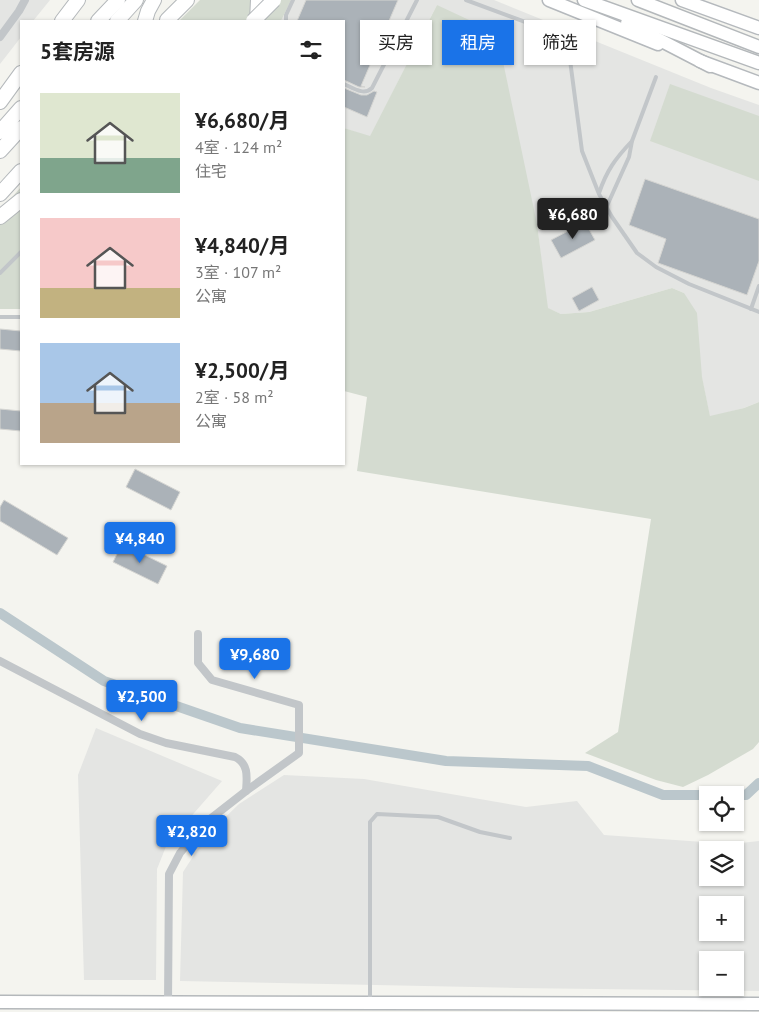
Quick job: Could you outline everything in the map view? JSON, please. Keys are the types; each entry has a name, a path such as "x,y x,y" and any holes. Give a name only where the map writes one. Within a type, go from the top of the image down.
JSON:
{"highway":[{"path":"63,20 78,0"},
{"path":"99,20 118,0"},
{"path":"118,20 136,0"},
{"path":"145,20 154,0"},
{"path":"167,20 187,0"},
{"path":"258,0 258,20"},
{"path":"254,20 274,0"},
{"path":"0,102 20,74"},
{"path":"0,132 20,109"},
{"path":"0,151 20,129"},
{"path":"0,194 20,172"},
{"path":"0,217 20,201"}],"main road":[{"path":"549,0 710,66 759,83"},
{"path":"584,0 710,66"},
{"path":"584,0 759,63"},
{"path":"638,0 691,22 759,46"},
{"path":"682,0 702,3 759,28"},
{"path":"0,1002 759,1004"}],"street":[{"path":"0,37 25,0"},
{"path":"168,1003 168,874 180,853 205,824 246,791 299,753 299,705 212,680 198,663 198,634"},
{"path":"0,661 140,734 166,743 235,757 241,760 246,766 246,791"}],"lane":[{"path":"286,20 286,15 293,0"},
{"path":"345,84 364,92 368,92 372,88 417,0"},
{"path":"466,0 547,30 564,46 570,60 582,151 598,194 637,253 656,267 689,284 759,312"},
{"path":"606,208 629,157 632,141 656,77"},
{"path":"598,194 615,159 632,141"},
{"path":"0,272 20,253"},
{"path":"751,309 759,286"},
{"path":"0,317 20,317"},
{"path":"370,1003 370,822 377,814 438,817 480,832 510,838"}],"shaded area":[{"path":"0,0 50,0 34,20 20,20 20,38 0,64"},
{"path":"200,0 291,0 281,20 180,20"},
{"path":"291,0 494,0 543,20 524,20 524,65 596,65 596,41 711,88 759,105 759,402 710,417 684,293 672,288 589,312 561,314 547,308 537,224 464,65 514,65 514,20 444,20 437,5 429,20 360,20 360,65 407,65 370,137 345,128 345,20 281,20"},
{"path":"437,5 469,20 442,20 442,65 504,65 537,224 548,308 561,314 589,312 672,288 684,293 697,313 702,377 710,416 744,408 759,402 759,742 753,749 683,787 656,780 585,753 618,732 651,519 357,471 367,397 345,391 345,128 370,136 406,65 432,65 432,20 429,20"},
{"path":"670,84 759,116 759,181 650,141"},
{"path":"20,188 20,309 0,309 0,211"},
{"path":"96,728 222,781 167,844 157,869 156,980 84,980 78,775"},
{"path":"284,775 364,779 526,807 577,801 604,835 699,842 699,886 744,886 744,843 759,841 759,991 744,991 744,951 699,951 699,990 180,981 183,872 207,835 239,804"}],"building":[{"path":"306,0 398,0 389,20 360,20 360,65 370,65 361,86 365,87 359,87 345,80 345,20 297,20"},
{"path":"345,88 361,95 367,95 374,91 377,92 367,117 345,107"},
{"path":"645,179 759,219 759,261 747,295 658,263 666,239 629,225"},
{"path":"585,222 595,240 561,258 551,240"},
{"path":"592,287 599,300 579,311 572,298"},
{"path":"0,329 20,331 20,351 0,349"},
{"path":"0,409 20,411 20,431 0,429"},
{"path":"135,469 180,492 171,510 126,487"},
{"path":"4,500 68,538 57,555 0,521 0,507"},
{"path":"122,544 167,566 158,584 113,562"}],"waterway":[{"path":"0,613 104,681 240,728 446,761 588,766 663,795 699,795"},
{"path":"744,795 759,783"}]}
